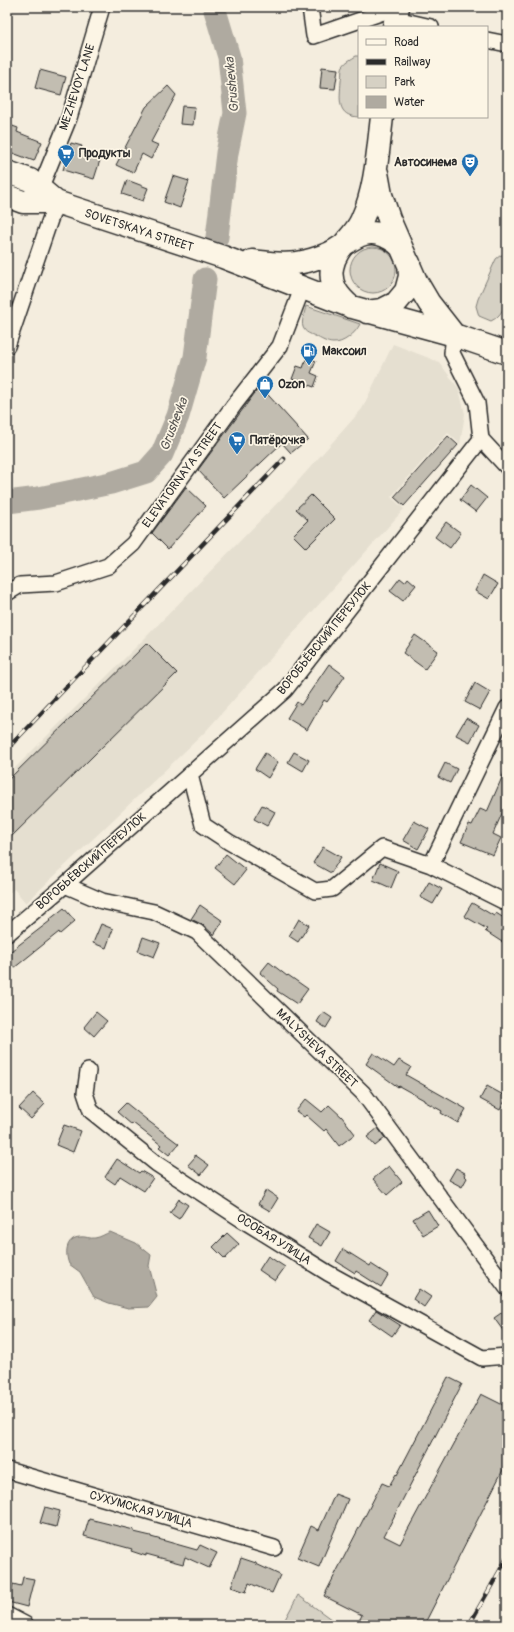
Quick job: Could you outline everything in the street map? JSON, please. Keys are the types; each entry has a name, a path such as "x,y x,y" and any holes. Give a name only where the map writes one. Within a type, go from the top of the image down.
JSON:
{"main road":[{"path":"346,242 359,235 374,233 389,238 405,254 410,276 406,291 396,303 382,310 359,310 340,298 333,284 331,269 336,254 362,220 376,166 382,118"},
{"path":"376,166 381,194 389,219 416,280 429,303 454,335"},
{"name":"SOVETSKAYA STREET","path":"7,172 30,180 48,196 223,258 359,310 454,335 507,353"},
{"name":"SOVETSKAYA STREET","path":"7,196 23,202 48,196"},
{"name":"SOVETSKAYA STREET","path":"223,258 276,264 293,264 307,261 331,252 346,242"}],"street":[{"name":"MEZHEVOY LANE","path":"7,346 69,118 102,7"},
{"path":"310,7 314,36 396,15 427,26"},
{"path":"488,40 507,44"},
{"name":"ELEVATORNAYA STREET","path":"7,593 20,584 56,582 108,566 133,544 234,405 280,346 302,288"},
{"path":"454,335 452,353 477,403 481,439 507,467"},
{"name":"ВОРОБЬЁВСКИЙ ПЕРЕУЛОК","path":"7,934 190,775 285,690 481,439"},
{"path":"431,865 507,708"},
{"path":"190,775 204,825 229,842 315,891 332,889 382,848 431,865 507,903"},
{"name":"MALYSHEVA STREET","path":"64,885 102,901 154,912 197,932 363,1093 507,1288"},
{"name":"ОСОБАЯ УЛИЦА","path":"88,1071 85,1093 91,1111 157,1164 240,1219 328,1273 482,1358 507,1356"},
{"name":"СУХУМСКАЯ УЛИЦА","path":"7,1470 274,1548"},
{"path":"7,1615 26,1625"}],"shaded area":[{"path":"393,344 439,362 459,389 465,414 460,444 448,433 391,497 404,509 205,732 26,903 14,889 7,895 7,776 291,489 362,409"}],"green space":[{"path":"358,56 358,117 346,113 341,105 342,67"},
{"path":"369,247 377,247 386,251 392,257 396,270 392,283 386,289 377,293 369,293 360,289 354,283 350,274 350,266 354,257 360,251"},
{"path":"501,255 507,256 508,283 506,301 498,316 491,321 479,316 476,306 496,259"},
{"path":"306,306 360,324 352,334 341,342 333,343 324,341 305,331 302,322"},
{"path":"298,1595 339,1625 282,1625"}],"water":[{"path":"110,1232 136,1243 151,1255 149,1266 157,1297 149,1307 128,1308 94,1297 80,1272 69,1264 67,1247 71,1240 82,1237 95,1238"}],"building":[{"path":"322,67 338,69 335,89 320,88"},
{"path":"40,70 66,77 61,95 35,88"},
{"path":"168,86 176,95 151,142 158,145 151,159 142,154 133,173 116,165 146,107"},
{"path":"182,106 195,107 193,125 180,124"},
{"path":"7,124 18,128 17,132 42,142 34,161 10,152 9,156 7,155"},
{"path":"71,143 82,146 80,151 101,157 94,179 63,170"},
{"path":"173,176 189,181 180,208 164,202"},
{"path":"127,180 148,188 143,201 122,194"},
{"path":"307,357 316,361 311,373 318,376 314,387 292,379 297,366 303,368"},
{"name":"Пятёрочка","path":"260,386 308,439 291,453 282,443 224,498 198,470"},
{"path":"448,436 458,445 404,506 394,497"},
{"path":"471,485 487,498 476,512 460,500"},
{"path":"186,487 206,506 168,549 152,533"},
{"path":"311,495 335,519 306,548 293,535 308,520 296,509"},
{"path":"446,522 461,533 450,548 435,537"},
{"path":"483,575 498,584 489,599 475,591"},
{"path":"400,578 405,582 408,578 416,585 403,601 390,591"},
{"path":"415,635 438,651 425,669 403,653"},
{"path":"147,643 177,673 7,841 7,781"},
{"path":"329,664 345,676 327,702 324,700 307,730 287,718 297,702 301,705"},
{"path":"475,683 490,692 480,710 465,702"},
{"path":"466,718 479,725 470,742 456,735"},
{"path":"294,752 309,760 303,771 288,762"},
{"path":"265,753 278,762 268,778 255,769"},
{"path":"445,763 457,769 450,783 438,777"},
{"path":"507,766 507,802 493,834 501,838 493,855 461,842 469,824 472,825 480,809 487,812"},
{"path":"262,805 275,812 267,826 254,819"},
{"path":"414,821 429,829 418,849 403,840"},
{"path":"323,847 341,857 331,873 313,863"},
{"path":"226,854 246,870 235,884 215,868"},
{"path":"380,863 398,871 391,888 373,880"},
{"path":"429,882 442,889 433,904 420,897"},
{"path":"472,903 494,916 496,913 507,920 507,934 502,942 485,931 487,929 464,916"},
{"path":"200,905 223,921 214,935 203,925 191,919"},
{"path":"64,908 75,921 14,968 7,959 7,954 50,921 49,920"},
{"path":"299,919 309,925 298,942 289,936"},
{"path":"101,924 113,929 106,948 93,943"},
{"path":"143,937 160,943 154,957 138,951"},
{"path":"269,962 287,976 288,975 308,989 297,1004 277,991 278,989 260,973"},
{"path":"96,1012 107,1021 94,1036 84,1027"},
{"path":"323,1012 332,1018 326,1028 317,1022"},
{"path":"373,1053 394,1067 399,1060 411,1067 406,1075 466,1109 458,1123 441,1113 442,1111 424,1100 399,1086 398,1087 366,1064"},
{"path":"487,1086 507,1097 500,1110 480,1099"},
{"path":"33,1093 45,1104 31,1119 19,1108"},
{"path":"306,1099 322,1112 329,1105 342,1117 355,1134 339,1146 326,1129 324,1131 306,1115 304,1117 296,1111"},
{"path":"126,1103 179,1144 169,1155 159,1147 161,1145 133,1123 132,1125 117,1112"},
{"path":"64,1125 81,1131 73,1152 56,1145"},
{"path":"378,1128 385,1138 375,1146 367,1137"},
{"path":"195,1155 209,1165 201,1175 188,1165"},
{"path":"117,1159 139,1173 141,1171 153,1178 144,1191 120,1176 115,1184 105,1177"},
{"path":"389,1166 402,1182 387,1195 373,1179"},
{"path":"456,1168 465,1173 464,1175 467,1178 462,1187 449,1180"},
{"path":"266,1190 278,1198 270,1211 258,1204"},
{"path":"179,1199 188,1205 179,1219 170,1213"},
{"path":"428,1210 438,1226 423,1235 413,1219"},
{"path":"316,1224 330,1232 322,1246 308,1238"},
{"path":"227,1233 239,1244 225,1259 213,1247"},
{"path":"343,1249 370,1266 371,1264 388,1275 381,1287 356,1271 355,1273 336,1261"},
{"path":"268,1256 285,1267 275,1281 259,1270"},
{"path":"419,1289 431,1297 424,1307 413,1299"},
{"path":"507,1309 507,1336 494,1318"},
{"path":"376,1310 400,1325 392,1336 369,1320"},
{"path":"448,1377 462,1384 384,1536 400,1544 481,1394 507,1407 507,1462 424,1625 357,1625 362,1615 324,1596 382,1483 389,1486 396,1474 397,1475"},
{"path":"335,1494 348,1499 319,1567 297,1558 311,1526 319,1530"},
{"path":"45,1507 60,1511 56,1527 40,1523"},
{"path":"89,1519 134,1530 134,1532 197,1550 200,1545 217,1553 209,1568 185,1557 183,1564 146,1554 146,1556 131,1551 132,1549 84,1536"},
{"path":"241,1558 256,1563 280,1575 272,1593 249,1583 246,1592 231,1587"},
{"path":"23,1577 34,1579 27,1607 8,1602 13,1584 21,1586"}],"waterway":[{"name":"Grushevka","path":"214,7 229,57 235,113 227,153 217,237"},
{"name":"Grushevka","path":"7,502 39,498 111,483 146,472 162,454 178,416 195,357 205,279"}],"railway":[{"path":"7,749 284,459"},
{"path":"469,1625 507,1558"}],"place":[{"name":"Продукты","path":"66,168"},
{"name":"Автосинема","path":"470,177"},
{"name":"Максоил","path":"309,366"},
{"name":"Ozon","path":"265,399"},
{"name":"Пятёрочка","path":"237,455"}]}
